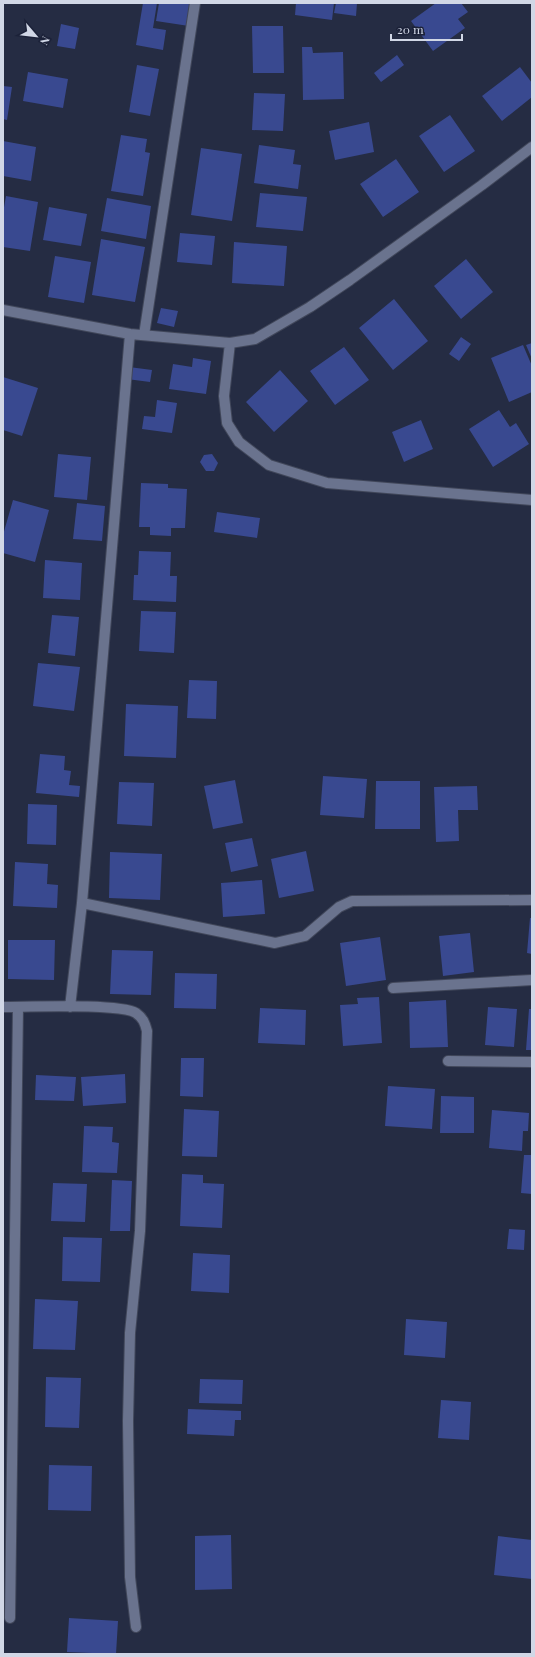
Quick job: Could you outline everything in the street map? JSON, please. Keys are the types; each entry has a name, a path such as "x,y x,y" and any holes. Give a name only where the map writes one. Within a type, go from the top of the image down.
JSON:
{"street":[{"path":"144,335 195,3"},
{"path":"3,310 130,334 230,343 255,339 310,307 476,190 532,147"},
{"path":"70,1007 82,903 130,334"},
{"path":"230,343 224,396 227,423 238,442 269,466 327,483 532,500"},
{"path":"82,903 275,943 304,936 339,907 352,901 532,900"},
{"path":"393,988 532,980"},
{"path":"3,1007 123,1009 135,1013 144,1021 148,1031 140,1231 130,1333 128,1421 130,1577 136,1626"},
{"path":"10,1618 18,1007"},
{"path":"448,1061 532,1062"}],"building":[{"path":"143,3 157,3 153,28 166,30 163,50 136,45"},
{"path":"159,3 193,3 189,26 156,21"},
{"path":"296,3 334,3 332,20 295,15"},
{"path":"336,3 357,3 356,16 334,13"},
{"path":"436,3 461,3 468,12 458,19 465,28 433,51 411,21"},
{"path":"61,24 79,28 75,49 57,46"},
{"path":"252,26 283,26 284,73 253,73"},
{"path":"302,47 312,47 313,53 343,52 344,99 303,100"},
{"path":"397,55 404,65 381,82 374,73"},
{"path":"137,65 159,69 150,116 129,112"},
{"path":"520,67 532,83 532,97 502,121 482,96"},
{"path":"28,72 68,79 63,108 23,101"},
{"path":"3,86 12,87 7,120 3,119"},
{"path":"254,93 285,94 283,131 252,130"},
{"path":"450,115 475,151 444,172 419,136"},
{"path":"369,122 374,152 335,160 329,131"},
{"path":"121,135 147,139 145,152 150,153 143,196 111,191"},
{"path":"3,141 36,147 31,181 3,176"},
{"path":"259,145 295,150 293,164 301,165 298,189 254,183"},
{"path":"201,148 242,154 232,221 191,215"},
{"path":"396,159 419,192 383,217 360,184"},
{"path":"260,193 307,197 303,231 256,227"},
{"path":"6,196 38,202 30,251 3,247 3,213"},
{"path":"107,198 151,206 146,239 101,231"},
{"path":"49,207 87,214 81,246 43,240"},
{"path":"180,233 215,236 212,265 177,262"},
{"path":"101,239 145,247 135,302 92,295"},
{"path":"234,242 287,246 284,286 232,283"},
{"path":"55,256 91,262 84,303 48,297"},
{"path":"466,259 493,292 461,319 434,286"},
{"path":"394,299 428,341 393,370 359,328"},
{"path":"161,308 178,311 174,327 157,323"},
{"path":"461,337 471,344 459,361 449,354"},
{"path":"532,343 532,359 526,345"},
{"path":"523,345 532,366 532,392 509,402 491,358"},
{"path":"344,347 369,380 335,405 310,371"},
{"path":"193,358 211,361 206,394 169,389 173,364 192,367"},
{"path":"129,367 152,370 150,382 127,379"},
{"path":"280,370 308,401 274,432 246,402"},
{"path":"3,377 38,388 22,436 3,430"},
{"path":"157,400 177,403 172,433 142,429 144,416 155,417"},
{"path":"499,410 510,427 516,423 529,444 493,467 469,429"},
{"path":"421,420 433,449 404,462 392,432"},
{"path":"58,454 91,457 87,500 54,497"},
{"path":"212,454 218,463 214,471 206,471 200,462 204,455"},
{"path":"141,483 168,484 168,488 187,489 185,528 171,528 171,536 150,535 150,527 139,527"},
{"path":"13,500 49,510 35,562 3,553 3,535"},
{"path":"77,503 105,506 102,541 73,539"},
{"path":"217,512 260,518 257,538 214,532"},
{"path":"139,551 171,552 170,576 177,576 176,602 133,600 134,575 138,575"},
{"path":"45,560 82,563 80,600 43,598"},
{"path":"141,611 176,612 174,653 139,651"},
{"path":"52,615 79,617 75,656 48,653"},
{"path":"38,663 80,667 74,711 33,706"},
{"path":"189,680 217,681 216,719 187,718"},
{"path":"126,704 178,706 176,758 124,756"},
{"path":"40,754 65,756 64,770 71,771 69,785 80,786 79,797 36,793"},
{"path":"323,776 367,779 364,818 320,815"},
{"path":"235,780 243,823 213,829 204,786"},
{"path":"376,781 420,781 420,829 375,829"},
{"path":"119,782 154,783 152,826 117,824"},
{"path":"477,786 478,810 458,810 459,841 436,842 434,787"},
{"path":"28,804 57,805 56,845 27,844"},
{"path":"252,838 258,866 231,872 225,843"},
{"path":"306,851 314,891 279,898 271,859"},
{"path":"110,852 162,854 160,900 109,898"},
{"path":"15,862 48,864 47,884 58,885 57,908 13,906"},
{"path":"262,880 265,914 223,917 221,883"},
{"path":"530,918 532,918 532,954 527,953"},
{"path":"470,933 474,972 443,976 439,936"},
{"path":"380,937 386,980 346,986 340,943"},
{"path":"8,940 55,940 54,980 8,979"},
{"path":"112,950 153,951 151,995 110,994"},
{"path":"175,973 217,974 216,1009 174,1008"},
{"path":"379,997 382,1043 343,1046 340,1005 358,1004 357,998"},
{"path":"446,1000 448,1047 410,1048 409,1002"},
{"path":"488,1007 517,1009 514,1047 485,1045"},
{"path":"260,1008 306,1010 305,1045 258,1043"},
{"path":"529,1009 532,1009 532,1050 526,1050"},
{"path":"181,1058 204,1058 203,1097 180,1096"},
{"path":"125,1074 126,1103 83,1106 81,1077"},
{"path":"36,1075 76,1077 74,1101 35,1100"},
{"path":"388,1086 435,1089 432,1129 385,1126"},
{"path":"441,1096 474,1097 474,1133 440,1133"},
{"path":"184,1109 219,1111 217,1157 182,1156"},
{"path":"492,1110 529,1113 528,1131 523,1131 522,1151 489,1148"},
{"path":"84,1126 113,1127 112,1142 119,1143 117,1173 82,1172"},
{"path":"524,1155 532,1155 532,1194 521,1193"},
{"path":"182,1174 203,1175 203,1183 224,1184 222,1228 180,1226"},
{"path":"112,1180 132,1181 130,1231 110,1231"},
{"path":"53,1183 87,1184 85,1222 51,1221"},
{"path":"509,1229 525,1230 524,1250 507,1249"},
{"path":"63,1237 102,1238 100,1282 62,1281"},
{"path":"193,1253 230,1255 229,1293 191,1291"},
{"path":"35,1299 78,1301 75,1350 33,1349"},
{"path":"406,1319 447,1322 445,1358 404,1355"},
{"path":"46,1377 81,1378 79,1428 45,1427"},
{"path":"200,1379 243,1380 242,1404 199,1403"},
{"path":"441,1400 471,1402 469,1440 438,1438"},
{"path":"188,1409 241,1411 241,1420 235,1420 234,1436 187,1434"},
{"path":"49,1465 92,1466 91,1511 48,1510"},
{"path":"231,1535 232,1589 195,1590 195,1536"},
{"path":"498,1536 532,1540 532,1579 494,1575"},
{"path":"69,1618 118,1621 116,1654 67,1652"}]}
